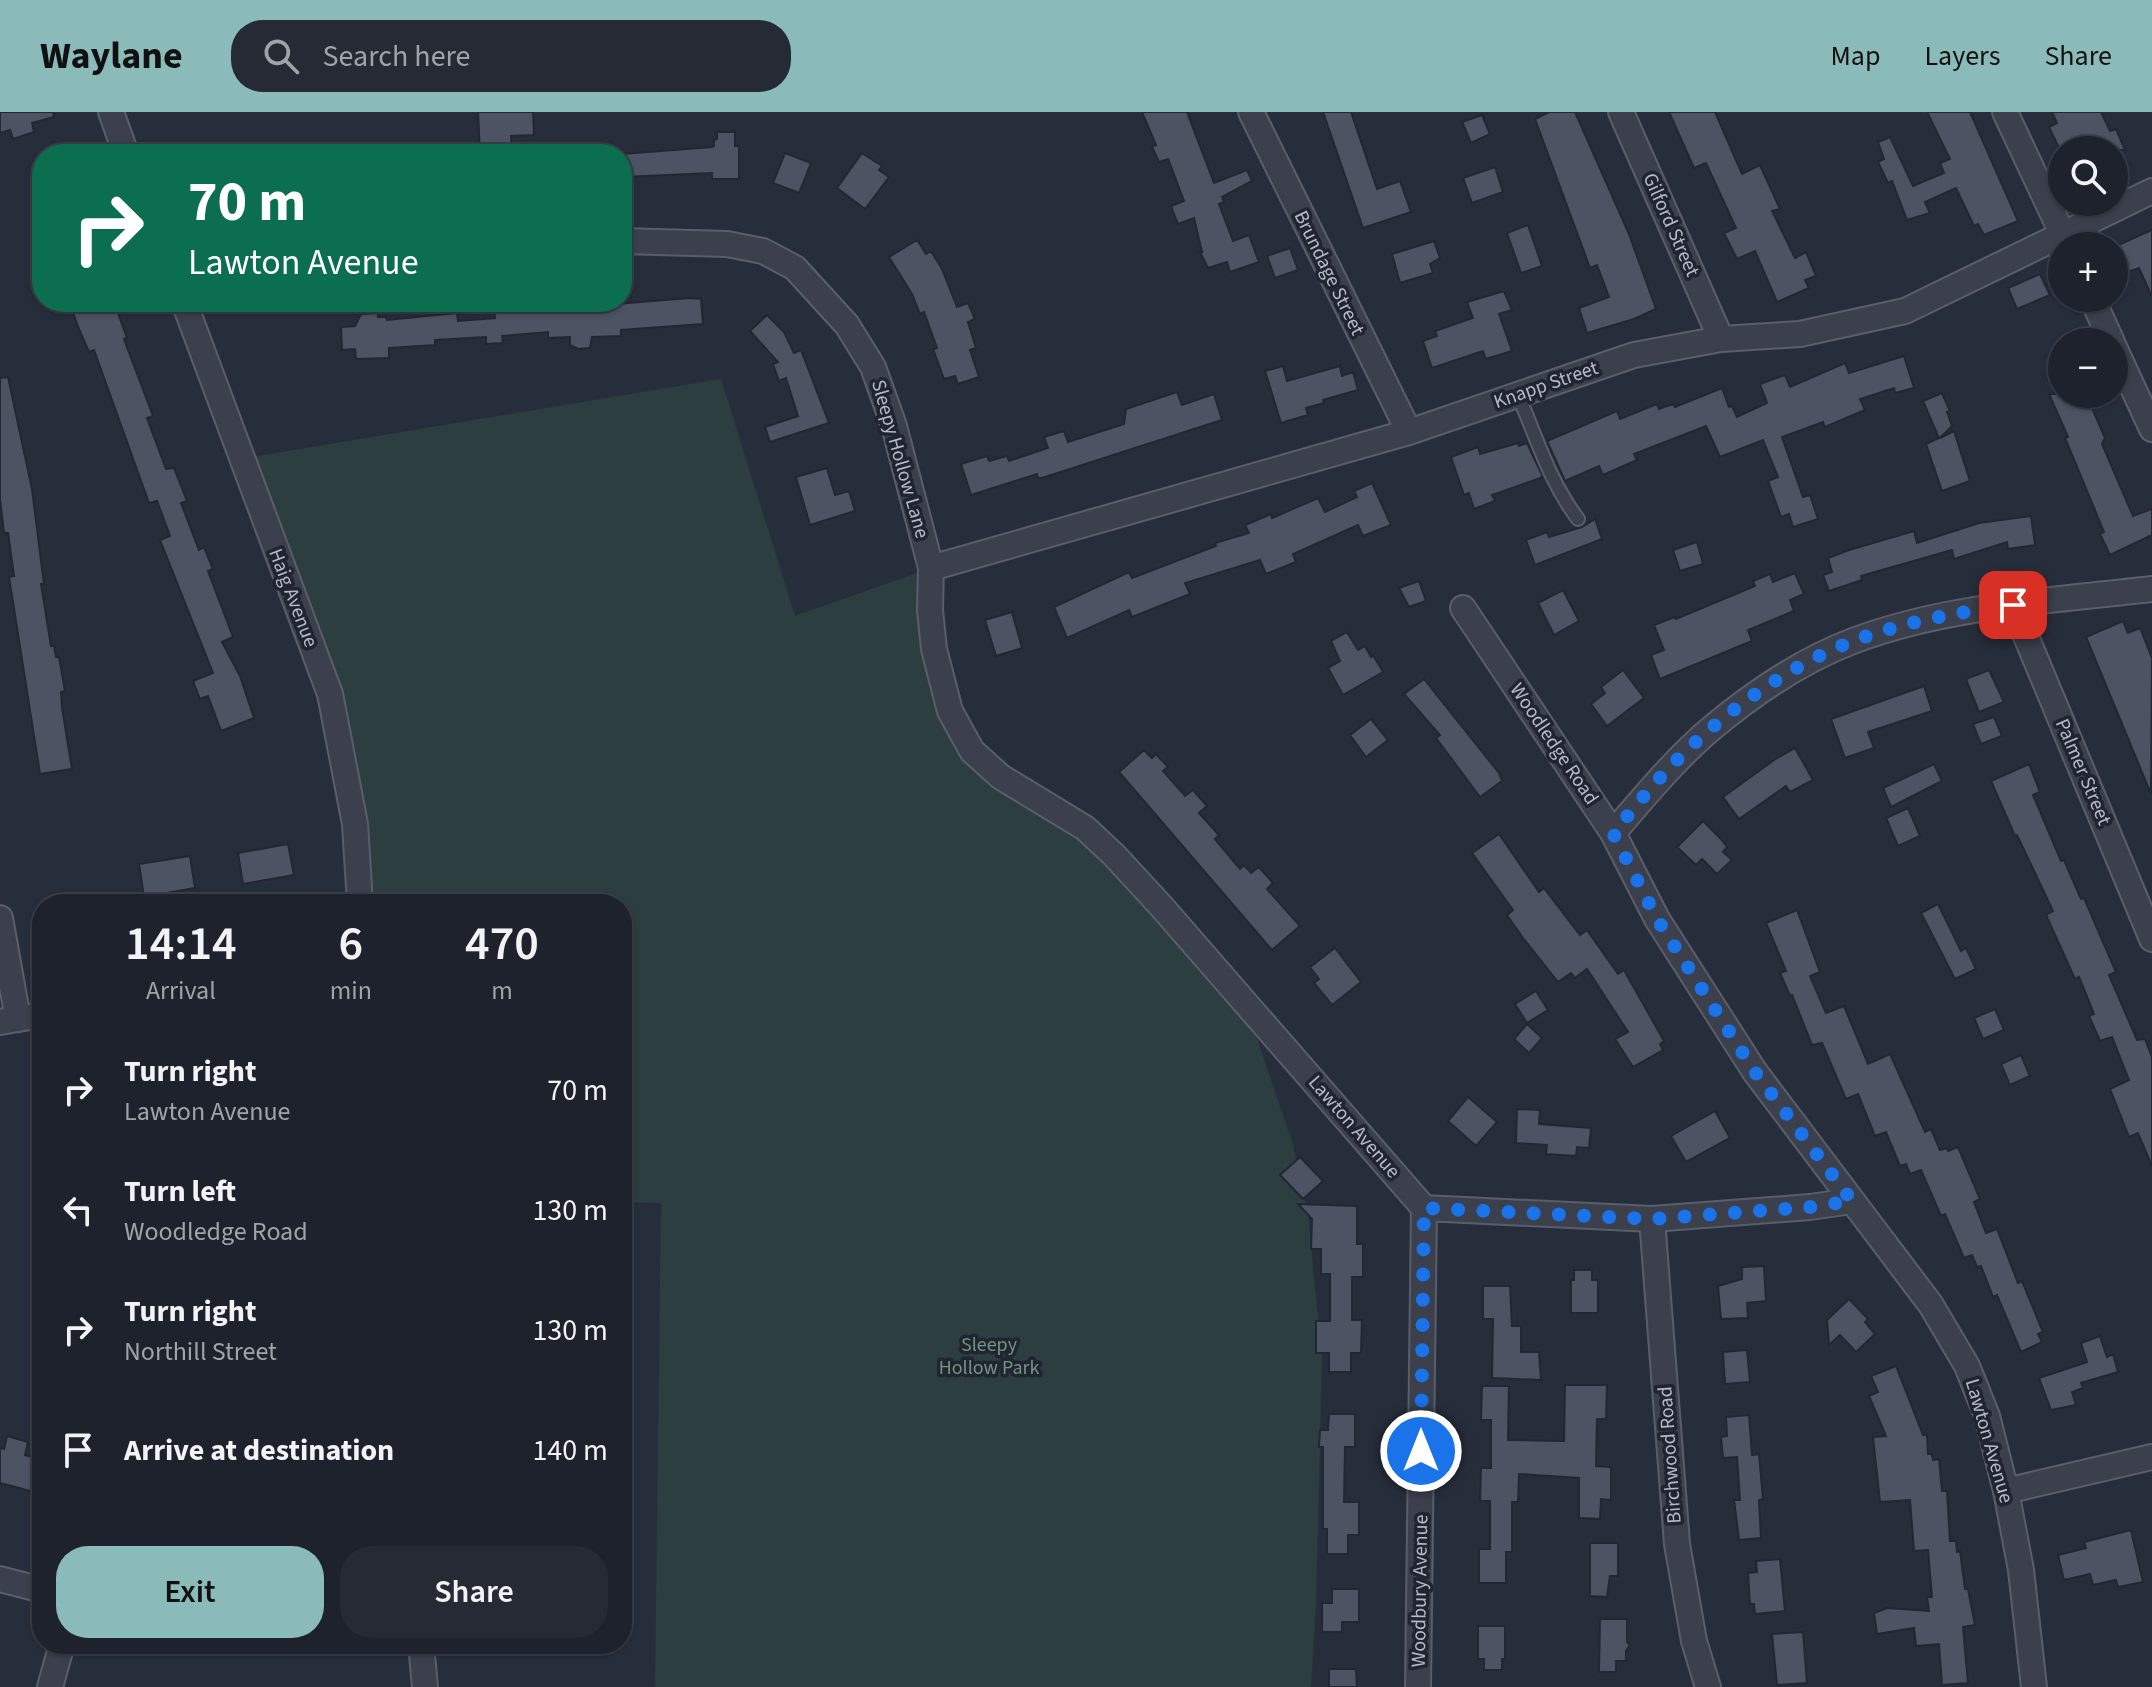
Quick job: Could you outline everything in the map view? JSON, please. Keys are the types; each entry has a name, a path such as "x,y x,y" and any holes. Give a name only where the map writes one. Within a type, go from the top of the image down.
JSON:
{"street":[{"path":"111,112 122,144"},
{"name":"Brundage Street","path":"1251,112 1409,432"},
{"name":"Gilford Street","path":"1621,112 1721,339"},
{"path":"2005,112 2061,232"},
{"name":"Knapp Street","path":"2079,232 2152,191"},
{"name":"Sleepy Hollow Lane","path":"632,241 727,244 763,251 795,268 847,325 873,367 894,426 931,568"},
{"name":"Knapp Street","path":"931,568 1409,432 1634,355 1721,339 1800,334 1905,311 2048,248"},
{"name":"Haig Avenue","path":"188,312 330,694 355,824 359,894"},
{"path":"2128,377 2152,429"},
{"name":"Lawton Avenue","path":"931,568 930,610 934,649 950,711 972,751 1001,777 1085,828 1114,855 1424,1208"},
{"path":"1613,833 1672,765 1712,727 1747,700 1852,642 1962,612 2152,589"},
{"name":"Palmer Street","path":"2013,605 2152,939"},
{"name":"Woodledge Road","path":"1463,608 1613,833 1657,919 1738,1046 1852,1201"},
{"path":"0,918 20,1019"},
{"path":"1424,1208 1652,1219 1852,1201"},
{"name":"Lawton Avenue","path":"1852,1201 1931,1305 1967,1366 1987,1416 2021,1570 2034,1687"},
{"name":"Woodbury Avenue","path":"1418,1687 1424,1208"},
{"name":"Birchwood Road","path":"1652,1219 1677,1544 1694,1641 1708,1687"},
{"path":"2006,1491 2152,1457"},
{"path":"0,1579 32,1587"},
{"path":"50,1687 59,1654"},
{"path":"422,1654 425,1687"}],"lane":[{"path":"1518,395 1560,496 1578,519"}],"green space":[{"name":"Sleepy Hollow Park","path":"721,379 795,616 931,568 930,610 972,751 1085,828 1242,994 1293,1145 1308,1215 1322,1360 1311,1687 655,1687 661,1203 632,1202 632,894 359,894 341,750 240,459"}],"building":[{"path":"0,112 53,112 54,117 32,123 34,132 13,139 10,130 0,133"},
{"path":"478,112 533,112 534,135 511,136 511,144 480,144"},
{"path":"1142,112 1187,112 1214,183 1247,170 1252,181 1222,197 1224,202 1219,204 1233,241 1249,235 1259,262 1230,272 1227,262 1208,268 1200,252 1194,218 1178,224 1171,206 1184,201 1168,159 1159,162 1152,147 1156,145"},
{"path":"1323,112 1351,112 1377,189 1400,181 1411,212 1363,228"},
{"path":"1549,112 1575,112 1629,234 1656,309 1587,333 1579,308 1609,297 1597,265 1590,268 1535,119"},
{"path":"1669,112 1715,112 1742,174 1760,165 1780,209 1772,211 1795,258 1806,252 1816,276 1805,280 1809,288 1777,302 1755,251 1737,259 1724,233 1736,228 1706,163 1694,168"},
{"path":"1927,112 1970,112 2018,221 1984,235 1978,224 1974,226 1956,188 1925,202 1930,213 1907,220 1892,181 1888,183 1878,162 1884,159 1878,142 1890,137 1913,186 1944,173 1940,163 1950,159"},
{"path":"2052,112 2101,112 2110,131 2116,129 2119,136 2053,136 2049,127 2057,123"},
{"path":"1482,115 1490,134 1471,143 1462,122"},
{"path":"717,132 735,132 735,146 739,146 739,179 712,179 712,173 632,177 632,153 712,147"},
{"path":"785,153 811,163 799,193 773,183"},
{"path":"862,153 882,166 879,170 889,177 865,209 837,188"},
{"path":"1495,167 1503,192 1472,203 1463,178"},
{"path":"1528,225 1542,266 1521,273 1507,233"},
{"path":"2152,230 2152,297 2139,268 2128,272 2128,241"},
{"path":"917,240 926,254 931,251 942,269 957,307 968,303 975,319 968,322 976,348 970,350 979,377 958,384 955,376 944,379 924,312 920,314 912,294 889,257"},
{"path":"1434,241 1440,258 1430,264 1433,273 1400,283 1392,254"},
{"path":"1290,248 1298,270 1275,278 1267,256"},
{"path":"2040,274 2048,296 2017,309 2008,288"},
{"path":"1504,291 1512,310 1499,314 1512,351 1486,359 1483,351 1432,368 1423,341 1437,336 1435,331 1473,318 1467,302"},
{"path":"701,299 703,324 621,330 621,336 592,337 590,348 578,349 570,345 570,337 548,338 548,332 502,336 503,343 486,344 486,337 435,340 435,345 389,348 389,358 356,359 355,349 342,350 341,327 355,326 361,314 378,313 378,317 386,317 387,320 457,313 458,321 495,318 494,312 632,312 632,303"},
{"path":"73,312 118,312 127,338 124,339 153,416 147,418 166,469 174,468 187,501 181,503 199,550 204,547 213,569 208,571 233,637 222,642 240,676 254,718 221,731 208,696 200,699 193,681 213,673 160,540 170,536 157,501 149,503 94,350 89,352"},
{"path":"767,315 784,332 794,353 801,350 829,423 770,442 765,427 798,416 786,378 779,381 773,364 778,362 750,331"},
{"path":"1904,356 1914,388 1895,393 1894,388 1860,399 1865,410 1825,427 1823,422 1782,437 1803,497 1810,495 1818,519 1793,527 1789,514 1781,517 1768,481 1778,477 1763,440 1720,457 1706,426 1634,454 1637,460 1603,475 1599,466 1565,481 1547,441 1617,411 1620,419 1657,404 1659,409 1673,404 1675,407 1722,388 1729,407 1732,406 1737,417 1767,403 1760,384 1785,375 1790,387 1845,363 1849,373"},
{"path":"1283,366 1287,381 1340,366 1342,376 1353,372 1358,390 1323,400 1324,403 1306,408 1308,415 1281,423 1265,371"},
{"path":"8,377 32,489 44,584 41,584 51,646 54,646 56,657 59,657 65,691 61,692 62,708 72,769 40,774 9,577 14,576 8,533 4,533 0,499 0,378"},
{"path":"1177,392 1182,405 1214,394 1222,420 1042,478 1038,478 1037,474 971,495 961,464 987,456 989,461 1007,456 1009,461 1048,448 1044,437 1064,431 1068,442 1124,424 1126,409"},
{"path":"1942,393 1950,411 1947,412 1952,426 1940,438 1954,431 1970,481 1942,491 1926,444 1939,438 1923,401"},
{"path":"2055,408 2092,408 2105,438 2102,444 2133,516 2152,509 2152,535 2110,555 2100,534 2104,532 2065,438 2068,437"},
{"path":"1518,443 1519,446 1527,443 1543,477 1492,495 1495,501 1474,509 1469,493 1464,495 1451,457 1478,447 1480,454"},
{"path":"827,468 835,495 849,491 855,511 810,525 796,477"},
{"path":"1372,483 1391,525 1363,536 1358,525 1293,554 1296,562 1266,574 1260,560 1185,583 1190,594 1132,617 1129,610 1067,638 1054,607 1129,572 1132,578 1216,546 1215,543 1249,533 1245,525 1271,514 1272,518 1318,498 1325,512 1357,497 1354,491"},
{"path":"2031,516 2035,545 2008,549 2007,542 1954,559 1952,550 1861,576 1862,580 1829,591 1823,575 1832,572 1828,558 1914,531 1917,543 1979,523"},
{"path":"1595,519 1602,539 1535,565 1526,540 1547,532 1549,537 1582,527"},
{"path":"1697,542 1703,564 1680,571 1673,550"},
{"path":"1795,573 1804,594 1790,600 1794,611 1748,630 1752,641 1660,679 1651,655 1664,650 1654,625 1755,586 1753,581 1770,574 1773,582"},
{"path":"1419,581 1426,601 1409,607 1399,588"},
{"path":"1563,590 1579,621 1554,635 1538,603"},
{"path":"1012,612 1022,648 996,656 985,620"},
{"path":"2123,621 2128,633 2140,628 2152,658 2151,794 2086,637"},
{"path":"1347,632 1358,650 1365,646 1383,672 1343,695 1328,668 1340,661 1331,641"},
{"path":"1623,670 1644,698 1607,726 1591,704 1605,693 1601,687"},
{"path":"1989,670 2004,702 1979,712 1966,679"},
{"path":"1424,679 1499,773 1502,781 1480,797 1436,738 1440,735 1404,694"},
{"path":"1924,686 1932,711 1868,732 1874,748 1845,758 1831,719"},
{"path":"1994,717 2002,736 1981,744 1973,724"},
{"path":"1371,719 1388,740 1366,757 1350,735"},
{"path":"1795,748 1813,780 1790,792 1786,786 1739,819 1723,797"},
{"path":"1144,750 1152,758 1156,754 1168,767 1163,771 1185,796 1193,790 1207,806 1199,813 1219,835 1215,839 1240,869 1244,865 1251,873 1259,867 1273,883 1267,889 1300,926 1272,950 1119,772"},
{"path":"1934,764 1942,781 1891,807 1883,788"},
{"path":"2029,764 2040,792 2033,795 2061,861 2064,860 2081,899 2084,898 2116,972 2109,975 2137,1040 2145,1039 2152,1057 2152,1166 2138,1133 2129,1137 2110,1089 2129,1080 2112,1037 2100,1041 2089,1016 2094,1014 2079,977 2075,979 2046,915 2053,911 1991,781"},
{"path":"1908,808 1920,836 1898,846 1886,818"},
{"path":"1703,821 1727,847 1723,852 1732,860 1717,874 1702,859 1696,865 1677,847"},
{"path":"1499,834 1539,892 1544,888 1580,935 1587,930 1618,974 1624,970 1664,1041 1660,1044 1663,1050 1633,1067 1615,1039 1628,1032 1587,969 1575,978 1571,973 1558,982 1523,938 1507,915 1513,910 1472,853"},
{"path":"288,844 294,875 243,884 238,853"},
{"path":"190,856 195,888 144,894 139,864"},
{"path":"1938,904 1961,951 1966,948 1976,969 1955,979 1921,913"},
{"path":"1797,910 1820,972 1810,976 1826,1013 1844,1006 1868,1064 1890,1054 1925,1132 1931,1129 1940,1150 1958,1147 1980,1199 1974,1202 1986,1233 1997,1229 2018,1283 2022,1281 2043,1332 2038,1334 2042,1342 2021,1352 1997,1295 1993,1297 1981,1266 1977,1267 1972,1255 1964,1258 1921,1170 1910,1174 1906,1164 1900,1166 1886,1132 1875,1136 1858,1094 1846,1099 1822,1043 1812,1045 1780,973 1786,971 1766,923"},
{"path":"1335,948 1361,982 1332,1005 1314,983 1319,979 1310,967"},
{"path":"1536,991 1548,1010 1527,1023 1515,1004"},
{"path":"1995,1009 2004,1030 1983,1039 1974,1018"},
{"path":"1527,1024 1542,1038 1529,1053 1514,1039"},
{"path":"2021,1055 2030,1076 2010,1085 2001,1064"},
{"path":"1468,1097 1497,1122 1476,1146 1448,1121"},
{"path":"1517,1109 1540,1110 1539,1124 1591,1128 1589,1148 1577,1147 1576,1156 1546,1154 1547,1145 1516,1143"},
{"path":"1715,1111 1730,1138 1686,1162 1671,1136"},
{"path":"1300,1157 1323,1181 1303,1199 1280,1175"},
{"path":"1298,1204 1357,1206 1357,1244 1363,1244 1363,1277 1352,1277 1352,1320 1362,1320 1361,1353 1351,1353 1351,1372 1329,1372 1329,1353 1316,1353 1316,1321 1330,1321 1330,1274 1321,1274 1321,1249 1311,1249 1312,1219"},
{"path":"1764,1266 1766,1301 1747,1303 1748,1318 1721,1319 1718,1286 1742,1279 1742,1267"},
{"path":"1574,1270 1592,1270 1592,1280 1598,1280 1598,1313 1571,1313"},
{"path":"1483,1286 1510,1286 1512,1326 1521,1326 1521,1352 1539,1352 1541,1380 1492,1378 1493,1319 1483,1319"},
{"path":"1849,1299 1868,1319 1865,1322 1875,1334 1856,1352 1840,1335 1829,1345 1827,1320"},
{"path":"2100,1336 2107,1357 2113,1354 2118,1372 2081,1383 2083,1388 2072,1392 2076,1405 2051,1410 2039,1378 2087,1362 2081,1343"},
{"path":"1747,1350 1750,1382 1725,1384 1723,1352"},
{"path":"1896,1366 1923,1435 1927,1435 1928,1454 1932,1454 1933,1460 1939,1459 1942,1491 1947,1491 1950,1541 1956,1541 1957,1552 1960,1551 1965,1589 1968,1589 1975,1625 1963,1627 1968,1683 1942,1685 1939,1644 1916,1646 1914,1628 1877,1634 1874,1613 1887,1608 1929,1611 1927,1597 1932,1597 1928,1550 1914,1551 1910,1500 1880,1502 1873,1437 1886,1436 1869,1396 1878,1392 1871,1376"},
{"path":"1565,1385 1607,1385 1606,1419 1597,1419 1596,1466 1611,1467 1611,1500 1601,1499 1600,1519 1579,1518 1579,1478 1519,1474 1518,1502 1512,1502 1512,1552 1506,1552 1506,1583 1479,1583 1479,1549 1490,1549 1490,1501 1480,1501 1481,1468 1491,1468 1491,1420 1481,1420 1482,1386 1509,1386 1508,1440 1564,1441"},
{"path":"1329,1414 1355,1414 1355,1447 1345,1447 1344,1502 1359,1502 1359,1535 1348,1535 1348,1554 1327,1554 1327,1529 1323,1529 1323,1447 1319,1447 1320,1430 1328,1430"},
{"path":"1749,1415 1752,1455 1759,1454 1763,1499 1759,1500 1761,1538 1739,1540 1734,1500 1740,1500 1737,1457 1723,1458 1721,1437 1727,1436 1726,1417"},
{"path":"7,1436 28,1442 25,1455 32,1457 32,1491 0,1483 0,1448 4,1449"},
{"path":"2131,1530 2143,1582 2118,1587 2116,1580 2093,1585 2090,1574 2064,1580 2058,1555 2086,1548 2084,1542"},
{"path":"1590,1543 1618,1543 1618,1576 1610,1576 1607,1597 1590,1596"},
{"path":"1780,1559 1785,1611 1755,1614 1754,1604 1750,1604 1748,1573 1757,1572 1756,1561"},
{"path":"1332,1589 1359,1589 1359,1622 1342,1622 1342,1632 1322,1632 1322,1603 1332,1603"},
{"path":"1600,1619 1627,1619 1627,1642 1630,1645 1626,1651 1626,1661 1616,1661 1616,1672 1599,1672"},
{"path":"1478,1626 1505,1626 1502,1670 1484,1670 1484,1659 1478,1659"},
{"path":"1803,1632 1807,1683 1777,1685 1772,1634"},
{"path":"1329,1669 1356,1669 1357,1687 1329,1687"}],"route":[{"path":"1421,1451 1424,1208 1652,1219 1852,1201 1755,1072 1657,919 1613,833 1672,765 1712,727 1747,700 1800,668 1852,642 1904,626 1962,612 2013,605"}]}
